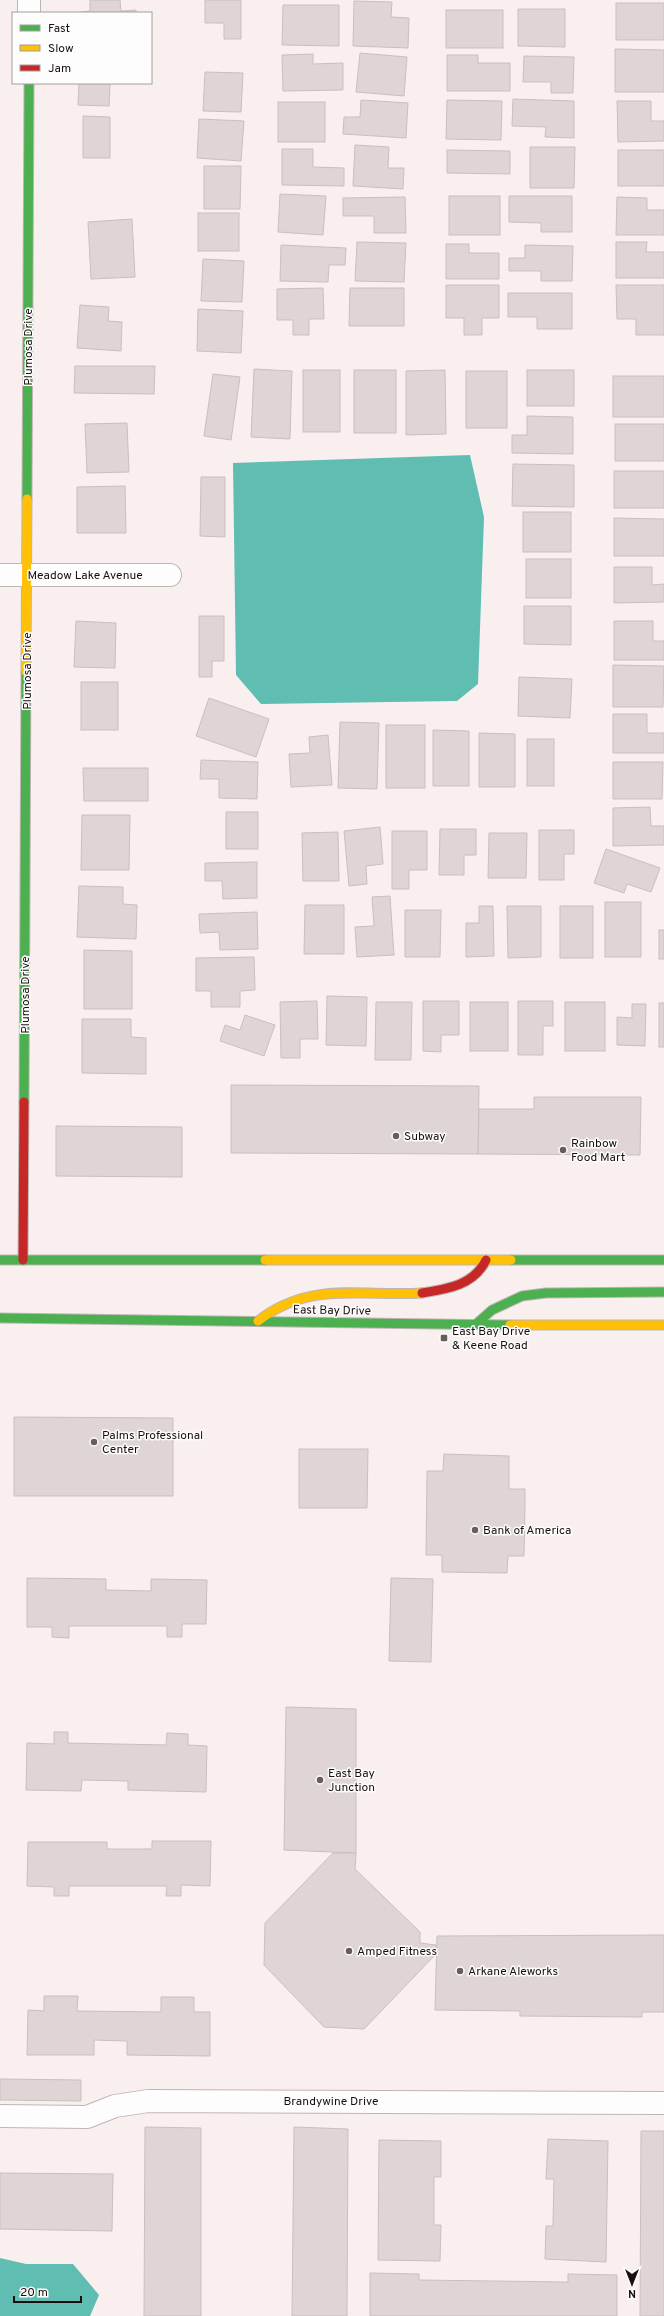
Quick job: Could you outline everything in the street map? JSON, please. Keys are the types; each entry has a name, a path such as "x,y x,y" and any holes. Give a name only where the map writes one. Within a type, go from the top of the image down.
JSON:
{"main road":[{"name":"Plumosa Drive","path":"23,1260 29,84"},
{"path":"0,1260 664,1260"},
{"path":"258,1321 280,1304 307,1296 440,1292 464,1283 479,1273 486,1260"},
{"path":"475,1324 492,1310 522,1296 546,1293 664,1292"},
{"name":"East Bay Drive","path":"0,1318 664,1325"}],"street":[{"path":"29,0 29,12"},
{"name":"Meadow Lake Avenue","path":"0,576 170,575"},
{"name":"Brandywine Drive","path":"0,2116 87,2116 115,2106 148,2101 664,2103"}],"water":[{"path":"470,455 484,517 478,684 457,701 261,704 236,675 233,463"},
{"path":"0,2258 26,2264 73,2264 99,2295 90,2316 0,2316"}],"building":[{"path":"90,0 120,0 121,11 136,10 136,12 82,12 90,11"},
{"path":"205,0 241,0 241,39 224,39 224,23 205,23"},
{"path":"354,1 392,2 391,17 409,18 408,48 353,46"},
{"path":"616,3 664,3 664,40 616,40"},
{"path":"283,5 339,5 339,46 282,45"},
{"path":"518,9 565,9 565,47 518,46"},
{"path":"446,10 503,10 503,48 446,48"},
{"path":"615,49 664,50 664,92 615,92"},
{"path":"360,53 407,57 404,96 356,92"},
{"path":"313,54 313,64 343,63 343,90 283,91 282,55"},
{"path":"447,55 478,55 478,63 510,63 510,91 447,91"},
{"path":"524,56 574,57 573,93 551,93 551,82 523,82"},
{"path":"205,72 243,73 241,112 203,111"},
{"path":"79,84 110,84 109,106 78,105"},
{"path":"513,99 574,101 574,138 545,137 546,127 512,126"},
{"path":"361,100 408,103 406,138 343,134 344,117 360,117"},
{"path":"447,100 502,101 501,140 446,139"},
{"path":"617,101 651,101 651,121 664,121 664,141 618,142"},
{"path":"278,102 325,102 325,142 278,142"},
{"path":"83,116 110,117 110,158 83,158"},
{"path":"199,119 244,121 241,161 197,158"},
{"path":"355,145 389,147 388,168 404,168 403,189 353,186"},
{"path":"530,147 575,147 574,188 530,188"},
{"path":"282,149 313,149 313,167 344,168 344,186 282,185"},
{"path":"447,150 510,151 510,174 447,173"},
{"path":"618,150 664,150 664,186 618,186"},
{"path":"204,166 241,166 240,209 204,209"},
{"path":"280,194 326,196 323,235 278,232"},
{"path":"449,196 500,196 500,235 449,235"},
{"path":"509,196 572,196 572,232 541,232 541,223 509,222"},
{"path":"405,197 406,233 374,233 374,216 343,216 343,198"},
{"path":"617,197 647,198 647,210 664,210 664,235 616,235"},
{"path":"198,213 239,213 239,251 198,251"},
{"path":"132,219 135,277 91,279 88,222"},
{"path":"357,242 406,243 404,282 355,281"},
{"path":"616,242 647,242 646,252 664,252 664,278 616,278"},
{"path":"446,244 469,244 469,253 499,253 499,279 446,279"},
{"path":"281,245 346,248 345,265 329,265 328,282 280,281"},
{"path":"525,245 573,246 572,281 541,281 541,271 509,271 509,258 525,258"},
{"path":"203,259 244,261 242,302 201,301"},
{"path":"446,285 499,285 499,318 482,318 482,335 464,335 464,318 446,318"},
{"path":"616,285 664,285 664,335 636,335 636,319 617,319"},
{"path":"323,288 324,319 309,319 309,335 293,335 293,320 277,320 277,289"},
{"path":"350,288 404,288 404,326 349,326"},
{"path":"508,293 572,293 572,329 537,329 537,317 508,317"},
{"path":"80,305 109,307 108,321 122,322 121,351 77,348"},
{"path":"198,309 243,311 241,353 197,351"},
{"path":"75,366 155,366 154,394 74,393"},
{"path":"254,369 292,371 290,439 251,437"},
{"path":"303,370 340,370 340,432 303,432"},
{"path":"354,370 396,370 396,433 354,433"},
{"path":"445,370 446,434 406,435 406,371"},
{"path":"527,370 574,370 574,406 527,406"},
{"path":"466,371 507,371 507,428 466,428"},
{"path":"213,374 240,377 231,440 204,436"},
{"path":"613,376 664,376 664,417 613,417"},
{"path":"527,416 573,417 573,454 512,453 512,435 527,435"},
{"path":"127,423 129,472 87,473 85,424"},
{"path":"615,424 664,424 664,461 615,461"},
{"path":"513,464 574,465 574,507 512,506"},
{"path":"614,471 664,471 664,508 614,508"},
{"path":"201,477 225,477 225,537 200,536"},
{"path":"125,486 126,533 77,533 77,487"},
{"path":"523,512 571,512 571,552 523,552"},
{"path":"614,518 664,519 664,556 614,556"},
{"path":"526,559 571,559 571,598 526,598"},
{"path":"614,567 652,567 652,585 664,584 664,602 614,603"},
{"path":"524,606 571,606 571,645 524,644"},
{"path":"199,616 224,616 224,661 212,661 212,677 199,677"},
{"path":"76,621 116,623 115,668 74,667"},
{"path":"614,621 653,621 653,641 664,641 664,660 614,660"},
{"path":"613,665 664,666 663,707 613,707"},
{"path":"519,677 572,679 570,718 518,716"},
{"path":"81,682 118,682 118,730 81,730"},
{"path":"209,698 269,719 256,757 196,736"},
{"path":"613,714 647,714 647,733 664,733 664,753 613,753"},
{"path":"340,722 379,723 377,789 338,788"},
{"path":"386,725 425,725 425,788 386,788"},
{"path":"433,730 469,731 469,786 433,786"},
{"path":"479,733 515,734 515,787 479,787"},
{"path":"328,735 332,785 291,787 289,754 310,753 309,737"},
{"path":"527,739 554,739 554,786 527,786"},
{"path":"201,760 258,762 257,799 219,798 219,779 200,779"},
{"path":"613,762 663,762 662,799 613,799"},
{"path":"83,768 148,768 148,801 84,801"},
{"path":"650,807 651,826 664,826 664,845 613,846 613,808"},
{"path":"226,812 258,812 258,849 226,849"},
{"path":"82,815 130,815 129,870 81,870"},
{"path":"380,827 383,864 366,866 367,884 349,886 344,831"},
{"path":"440,829 476,829 476,855 464,855 464,875 439,875"},
{"path":"539,830 574,830 574,854 564,854 564,880 539,880"},
{"path":"392,831 427,831 427,870 409,870 409,889 392,889"},
{"path":"338,832 339,881 303,881 302,833"},
{"path":"489,833 527,833 526,878 488,878"},
{"path":"606,849 660,868 651,892 627,884 624,893 594,883"},
{"path":"257,862 257,898 223,899 222,881 205,881 205,863"},
{"path":"79,886 123,887 123,904 137,905 136,939 77,937"},
{"path":"390,896 394,955 357,957 355,927 374,926 372,897"},
{"path":"605,902 641,902 641,957 605,957"},
{"path":"305,905 344,905 344,954 304,954"},
{"path":"479,906 493,906 494,956 466,957 466,923 479,923"},
{"path":"507,906 541,906 541,957 508,958"},
{"path":"560,906 593,906 593,958 560,958"},
{"path":"405,910 441,910 440,957 405,957"},
{"path":"257,912 258,949 220,950 219,932 200,933 199,914"},
{"path":"659,930 664,930 664,959 659,959"},
{"path":"84,950 132,951 132,1009 84,1009"},
{"path":"254,957 255,990 240,991 240,1007 211,1007 211,991 196,991 196,958"},
{"path":"327,996 367,997 366,1046 326,1045"},
{"path":"317,1001 318,1039 300,1039 300,1058 281,1058 280,1002"},
{"path":"423,1001 459,1001 459,1035 441,1035 441,1052 423,1051"},
{"path":"518,1001 553,1001 553,1026 543,1026 543,1055 518,1055"},
{"path":"376,1002 412,1002 411,1060 375,1060"},
{"path":"470,1002 508,1002 508,1051 470,1051"},
{"path":"565,1002 605,1002 605,1051 565,1051"},
{"path":"659,1003 664,1003 664,1047 659,1047"},
{"path":"632,1004 646,1004 645,1046 617,1045 617,1017 632,1018"},
{"path":"245,1015 275,1025 264,1056 220,1041 225,1025 240,1030"},
{"path":"82,1019 131,1019 131,1037 146,1038 146,1074 82,1073"},
{"path":"231,1085 479,1086 478,1154 231,1153"},
{"path":"534,1097 641,1097 640,1155 478,1154 479,1109 534,1109"},
{"path":"56,1126 182,1127 182,1177 56,1176"},
{"name":"Palms Professional Center","path":"14,1417 173,1418 173,1496 14,1496"},
{"path":"299,1449 368,1449 367,1508 299,1508"},
{"name":"Bank of America","path":"444,1454 509,1456 509,1489 525,1489 525,1506 524,1556 508,1556 507,1573 442,1572 442,1555 426,1555 427,1471 443,1471"},
{"path":"27,1578 106,1579 106,1590 151,1591 151,1579 207,1580 206,1624 182,1624 182,1637 167,1637 167,1626 69,1626 69,1638 52,1637 52,1627 27,1627"},
{"path":"391,1578 433,1579 431,1662 389,1661"},
{"name":"East Bay Junction","path":"286,1707 356,1709 356,1853 284,1850"},
{"path":"54,1732 68,1732 68,1743 166,1745 167,1733 188,1734 188,1745 207,1746 206,1792 128,1790 128,1781 82,1780 81,1791 26,1790 27,1743 54,1744"},
{"path":"152,1841 211,1841 210,1886 181,1885 181,1896 166,1896 167,1886 69,1886 69,1896 54,1896 54,1887 27,1886 28,1842 107,1842 107,1849 152,1849"},
{"path":"333,1853 356,1853 355,1869 420,1932 420,1943 436,1945 437,1953 364,2029 324,2027 264,1965 265,1923"},
{"path":"664,1935 664,2012 642,2012 642,2017 520,2016 520,2011 435,2010 437,1936"},
{"path":"44,1996 78,1996 77,2011 161,2012 161,1997 194,1997 194,2012 210,2012 210,2056 127,2055 127,2041 94,2040 94,2055 27,2055 28,2010 44,2011"},
{"path":"0,2079 81,2080 81,2101 0,2100"},
{"path":"145,2127 201,2128 201,2316 144,2316"},
{"path":"294,2127 348,2129 347,2316 292,2316"},
{"path":"641,2131 664,2131 664,2316 640,2316"},
{"path":"548,2139 608,2141 606,2262 545,2259 546,2226 553,2226 554,2179 546,2179"},
{"path":"379,2140 441,2141 441,2177 434,2177 434,2225 441,2225 440,2261 378,2260"},
{"path":"0,2173 113,2174 112,2231 0,2229"},
{"path":"370,2273 419,2274 419,2280 568,2282 568,2274 617,2275 617,2316 370,2316"}],"traffic: fast":[{"path":"27,499 29,84"},
{"path":"24,1102 26,672"},
{"path":"0,1260 265,1260"},
{"path":"511,1260 664,1260"},
{"path":"475,1325 492,1310 522,1296 546,1293 664,1292"},
{"path":"0,1318 510,1325"}],"traffic: slow":[{"path":"26,672 27,499"},
{"path":"265,1260 511,1260"},
{"path":"258,1321 278,1308 297,1300 317,1295 337,1293 422,1293"},
{"path":"510,1325 664,1325"}],"traffic: jam":[{"path":"23,1260 24,1102"},
{"path":"422,1293 441,1290 467,1280 475,1275 486,1260"}],"place":[{"name":"Subway","path":"396,1136"},
{"name":"Rainbow Food Mart","path":"563,1150"},
{"name":"East Bay Drive & Keene Road","path":"444,1338"},
{"name":"Palms Professional Center","path":"94,1442"},
{"name":"Bank of America","path":"475,1530"},
{"name":"East Bay Junction","path":"320,1780"},
{"name":"Amped Fitness","path":"349,1951"},
{"name":"Arkane Aleworks","path":"460,1971"}]}
